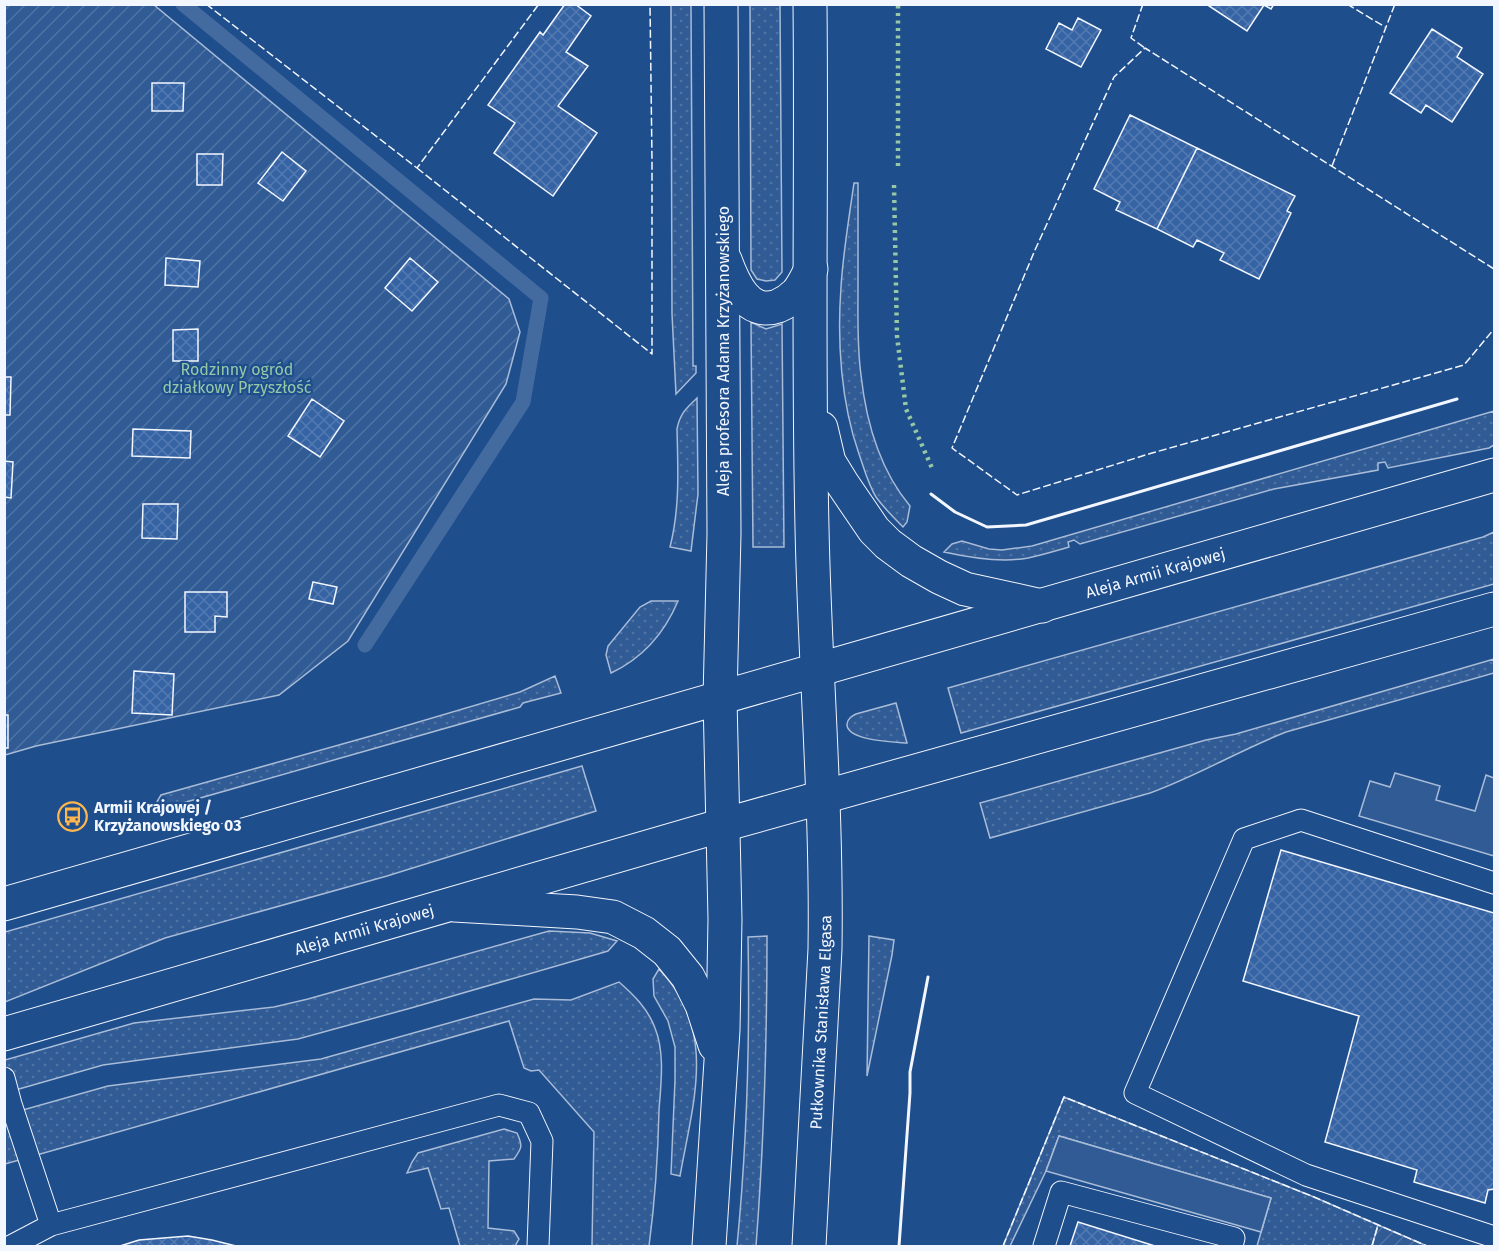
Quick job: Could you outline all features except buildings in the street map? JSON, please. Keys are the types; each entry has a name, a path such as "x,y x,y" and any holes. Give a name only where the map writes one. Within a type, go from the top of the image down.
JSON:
{"street":[{"name":"Aleja profesora Adama Krzyżanowskiego","path":"720,698 724,534 721,4"},
{"path":"810,4 810,388 813,564 823,797"},
{"path":"722,252 734,283 748,301 760,308 773,308 787,302 798,292 811,269"},
{"path":"810,388 829,462 860,511 888,544 911,561 966,589 1042,606"},
{"name":"Aleja Armii Krajowej","path":"4,904 1494,475"},
{"name":"Aleja Armii Krajowej","path":"4,1034 723,825 1494,609"},
{"path":"709,1246 723,1030 725,919 720,698"},
{"name":"Pułkownika Stanisława Elgasa","path":"809,1246 825,949 823,797"},
{"path":"450,905 586,913 613,917 644,933 667,951 688,977 702,1005 721,1063"}],"lane":[{"path":"1494,882 1301,820 1244,839 1135,1094 1306,1175 1494,1238"},
{"path":"4,1078 51,1224"},
{"path":"11,1246 51,1224 499,1106 529,1113 543,1141 538,1246"},
{"path":"1044,1246 1061,1192 1234,1238 1232,1246"}],"green space":[{"name":"Rodzinny ogród działkowy Przyszłość","path":"5,5 154,5 509,299 520,332 506,384 348,641 279,695 36,746 5,755"},
{"path":"671,5 691,5 693,366 696,366 696,373 676,394 672,314"},
{"path":"750,5 780,5 782,272 775,280 766,281 757,279 751,270"},
{"path":"854,183 858,183 858,332 863,392 871,427 883,461 899,492 910,506 907,522 903,527 879,501 871,487 853,434 844,393 840,351 840,308 843,261"},
{"path":"751,322 766,329 782,324 784,547 753,547"},
{"path":"697,398 698,494 691,551 670,547 677,503 677,429 682,415"},
{"path":"1494,411 1494,445 1489,448 1388,468 1385,462 1378,463 1378,470 1274,489 1080,544 1074,540 1068,542 1069,547 1028,558 986,559 944,552 952,544 962,541 989,549 1002,550 1032,546"},
{"path":"1494,532 1494,584 961,733 948,688"},
{"path":"651,601 678,601 667,623 652,643 633,660 611,673 606,655 608,646 640,607"},
{"path":"1494,659 1494,673 1286,732 1150,793 990,838 980,803 1206,740 1236,734"},
{"path":"555,676 561,693 523,703 520,707 151,812 161,795 520,692"},
{"path":"896,703 907,743 862,737 849,730 847,724 849,719 856,714"},
{"path":"582,766 596,811 387,876 165,938 5,1002 5,932"},
{"path":"549,931 590,933 617,941 608,951 298,1039 103,1065 5,1093 5,1060 134,1023 274,1007 308,999"},
{"path":"767,936 764,1091 756,1246 737,1246 747,1092 748,937"},
{"path":"869,936 894,940 867,1076"},
{"path":"659,969 677,992 689,1017 695,1042 695,1094 680,1176 671,1174 675,1047 668,1021 654,996 653,979"},
{"path":"619,982 649,1015 660,1048 661,1079 657,1161 649,1246 592,1246 594,1132 539,1070 531,1071 524,1068 509,1021 5,1164 5,1115 108,1086 321,1059 534,999 571,1000"},
{"path":"1064,1097 1378,1225 1372,1246 1257,1246 1271,1198 1059,1136 1046,1171 1010,1246 1003,1246"},
{"path":"504,1129 517,1133 521,1147 514,1159 489,1161 488,1228 514,1231 519,1239 515,1246 460,1246 449,1208 441,1209 428,1168 407,1173 418,1153"},
{"path":"1378,1225 1427,1246 1372,1246"}],"shaded area":[{"path":"1395,773 1440,786 1436,800 1475,811 1486,775 1494,778 1494,856 1359,816 1370,781 1390,787"},
{"path":"1059,1136 1271,1198 1261,1232 1046,1171"}],"waterway":[{"path":"183,4 541,298 523,402 365,645"}],"hedge":[{"path":"898,4 898,166"},
{"path":"894,185 897,336 906,409 932,468"}],"fence":[{"path":"206,4 417,168 539,4"},
{"path":"417,168 652,354 650,4"},
{"path":"1143,4 1131,38 1145,48"},
{"path":"1347,4 1385,27"},
{"path":"1332,166 1395,4"},
{"path":"1494,269 1145,48 1114,77 1035,250 952,448 1017,495 1152,453 1464,365 1494,329"},
{"path":"1003,1246 1064,1097 1314,1197 1427,1246"},
{"path":"1372,1246 1378,1225"}],"wall":[{"path":"931,494 955,512 987,527 1026,525 1457,399"},
{"path":"899,1246 910,1072 928,977"}],"place":[{"name":"Armii Krajowej / Krzyżanowskiego 03","path":"73,816"}]}
